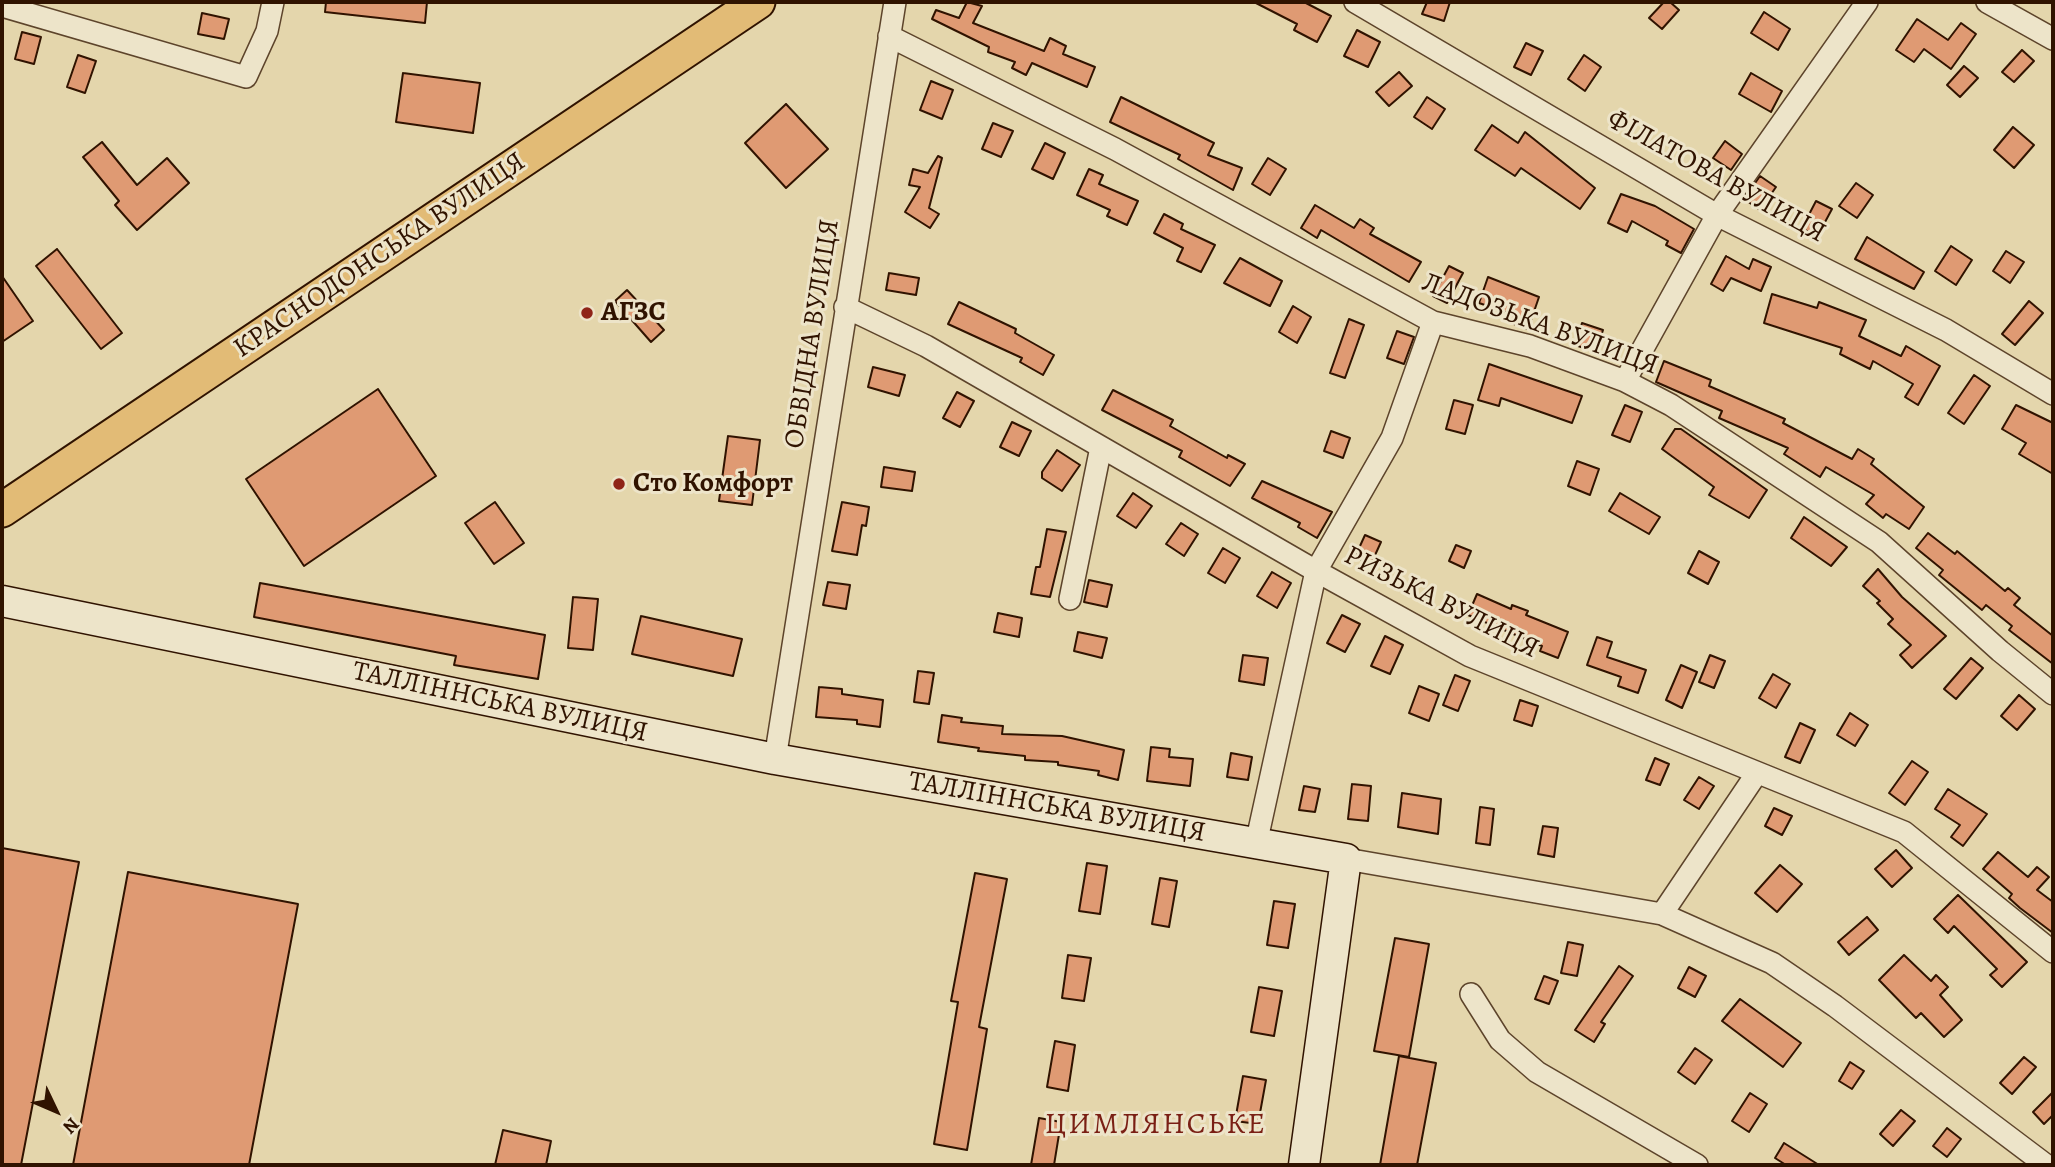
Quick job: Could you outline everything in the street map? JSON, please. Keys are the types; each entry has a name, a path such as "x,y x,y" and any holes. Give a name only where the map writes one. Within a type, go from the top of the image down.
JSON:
{"main road":[{"name":"КРАСНОДОНСЬКА ВУЛИЦЯ","path":"2,510 758,2"}],"street":[{"path":"2,6 246,78 267,32 273,2"},
{"name":"ОБВІДНА ВУЛИЦЯ","path":"775,759 895,2"},
{"name":"ФІЛАТОВА ВУЛИЦЯ","path":"1355,2 1717,215 1946,330 2053,394"},
{"path":"1625,381 1717,215 1867,2"},
{"path":"1987,2 2053,39"},
{"name":"ЛАДОЗЬКА ВУЛИЦЯ","path":"889,36 1115,149 1433,322 1530,346 1625,381 1733,444 1879,542 2000,651 2053,694"},
{"name":"РИЗЬКА ВУЛИЦЯ","path":"845,307 926,346 1316,571 1470,656 1904,832 2053,952"},
{"path":"1256,844 1316,571 1392,438 1433,322"},
{"path":"1070,599 1101,447"},
{"name":"ТАЛЛІННСЬКА ВУЛИЦЯ","path":"2,601 775,759 1662,914 1772,963 1835,1006 2046,1165"},
{"path":"1662,914 1758,774"},
{"path":"1304,1165 1346,859"},
{"path":"1471,994 1500,1040 1537,1072 1697,1165"}],"building":[{"path":"326,2 427,2 425,23 325,12"},
{"path":"967,2 982,6 973,23 1044,51 1050,38 1066,46 1063,54 1095,67 1087,87 1032,63 1026,75 1012,68 1015,62 988,52 989,47 932,19 936,10 959,18"},
{"path":"1254,2 1304,2 1331,16 1317,42 1294,30 1297,24"},
{"path":"1427,2 1450,2 1444,21 1422,14"},
{"path":"1664,2 1670,2 1679,10 1662,29 1649,18"},
{"path":"1764,12 1790,29 1778,50 1751,33"},
{"path":"202,13 229,19 224,39 198,34"},
{"path":"1917,19 1948,40 1961,23 1976,34 1951,69 1924,49 1914,62 1896,50"},
{"path":"1357,30 1380,42 1368,67 1344,56"},
{"path":"22,32 41,37 34,64 15,59"},
{"path":"1526,43 1543,51 1531,75 1514,67"},
{"path":"2022,50 2034,61 2014,82 2002,72"},
{"path":"78,55 96,61 85,93 67,87"},
{"path":"1584,55 1601,67 1585,91 1568,79"},
{"path":"1964,66 1978,78 1960,97 1947,85"},
{"path":"1399,72 1412,86 1389,106 1376,92"},
{"path":"403,73 480,83 473,133 396,122"},
{"path":"1751,73 1782,91 1771,112 1739,94"},
{"path":"931,81 953,90 942,119 920,110"},
{"path":"1121,97 1214,143 1208,155 1242,168 1233,190 1178,159 1180,155 1110,122"},
{"path":"1427,97 1445,109 1432,129 1414,117"},
{"path":"786,104 828,149 786,188 745,143"},
{"path":"993,123 1013,131 1001,157 982,149"},
{"path":"1492,125 1518,143 1525,132 1595,188 1580,209 1521,168 1515,176 1475,150"},
{"path":"2013,127 2034,145 2014,168 1994,150"},
{"path":"1725,141 1742,154 1731,170 1713,158"},
{"path":"102,142 137,185 167,158 189,183 137,230 115,205 119,201 83,157"},
{"path":"1045,143 1065,153 1053,179 1032,169"},
{"path":"938,156 942,158 929,208 939,214 930,228 905,212 920,187 909,185 913,169 928,173"},
{"path":"1268,158 1286,169 1270,195 1252,184"},
{"path":"1089,169 1103,175 1099,184 1138,201 1127,225 1107,216 1110,210 1077,195"},
{"path":"1760,176 1776,187 1760,210 1744,199"},
{"path":"1856,183 1873,195 1857,218 1839,206"},
{"path":"1621,194 1655,206 1694,229 1681,253 1666,245 1668,241 1632,221 1627,232 1608,223"},
{"path":"1816,201 1832,209 1817,237 1802,228"},
{"path":"1315,205 1354,228 1360,219 1374,228 1370,234 1421,262 1409,282 1321,230 1317,238 1301,228"},
{"path":"1164,214 1183,224 1181,229 1215,245 1201,272 1177,261 1183,248 1154,233"},
{"path":"1867,237 1924,272 1914,289 1855,259"},
{"path":"1951,246 1972,260 1956,285 1935,271"},
{"path":"57,249 122,333 101,349 36,266"},
{"path":"2006,251 2024,262 2010,283 1993,271"},
{"path":"1726,256 1749,269 1753,259 1771,267 1761,291 1731,278 1723,291 1711,284"},
{"path":"1240,258 1282,281 1270,306 1224,283"},
{"path":"1449,266 1463,273 1447,303 1433,296"},
{"path":"889,273 919,278 916,295 886,290"},
{"path":"2,276 33,321 2,342"},
{"path":"1488,277 1539,297 1528,329 1511,323 1514,315 1479,303"},
{"path":"627,290 664,330 651,342 615,301"},
{"path":"1772,294 1817,308 1819,302 1866,320 1859,336 1901,356 1906,346 1940,366 1918,405 1905,397 1913,384 1873,361 1870,369 1840,354 1842,348 1764,323"},
{"path":"2029,301 2043,313 2015,345 2002,334"},
{"path":"959,302 1016,329 1015,333 1054,355 1043,375 1020,362 1022,358 948,324"},
{"path":"1293,306 1311,317 1297,343 1279,332"},
{"path":"1349,319 1364,325 1345,378 1330,373"},
{"path":"1582,323 1603,330 1596,352 1575,345"},
{"path":"1397,331 1414,337 1404,364 1387,358"},
{"path":"1664,361 1711,380 1709,386 1785,419 1783,423 1852,459 1858,449 1874,459 1871,464 1924,507 1909,529 1886,514 1883,518 1866,504 1874,495 1826,467 1820,477 1784,454 1788,448 1719,418 1722,411 1656,382"},
{"path":"1489,364 1582,396 1572,423 1501,398 1499,406 1478,400"},
{"path":"873,367 905,375 899,396 868,387"},
{"path":"1974,375 1990,386 1964,424 1948,413"},
{"path":"378,389 436,476 304,566 246,479"},
{"path":"1113,390 1173,420 1170,426 1227,458 1228,455 1245,464 1230,486 1179,457 1182,451 1102,410"},
{"path":"957,392 974,401 960,427 943,418"},
{"path":"1454,400 1473,405 1465,434 1446,429"},
{"path":"1625,405 1642,412 1630,442 1612,435"},
{"path":"2016,405 2053,423 2053,474 2019,454 2026,443 2002,429"},
{"path":"1012,422 1031,431 1019,456 1000,447"},
{"path":"1675,429 1681,429 1767,490 1749,518 1709,495 1714,487 1662,449"},
{"path":"1331,431 1350,438 1343,458 1324,451"},
{"path":"728,436 760,440 752,505 719,501"},
{"path":"1057,450 1080,465 1062,491 1042,478 1042,472"},
{"path":"1577,461 1599,469 1590,495 1568,486"},
{"path":"884,467 915,472 912,491 881,487"},
{"path":"1262,481 1332,512 1317,538 1298,527 1300,523 1252,498"},
{"path":"1133,493 1152,506 1136,528 1117,516"},
{"path":"1620,493 1660,517 1649,534 1609,511"},
{"path":"495,502 524,543 494,564 465,523"},
{"path":"842,502 869,507 866,526 862,525 857,555 832,551"},
{"path":"1804,517 1847,547 1831,566 1791,538"},
{"path":"1181,523 1198,534 1184,556 1166,544"},
{"path":"1047,529 1066,532 1050,597 1031,594 1036,567 1040,567"},
{"path":"1928,533 1955,554 1957,551 2005,591 2008,588 2020,598 2014,605 2053,636 2053,664 2009,630 2012,626 1986,605 1982,610 1939,575 1943,570 1916,548"},
{"path":"1365,535 1381,542 1371,564 1355,557"},
{"path":"1456,545 1471,551 1464,568 1449,561"},
{"path":"1223,548 1240,558 1225,583 1208,573"},
{"path":"1699,551 1719,562 1708,584 1688,573"},
{"path":"1878,569 1902,597 1946,636 1912,668 1900,655 1911,645 1888,624 1893,619 1877,603 1880,601 1863,586"},
{"path":"1272,572 1291,583 1277,608 1257,596"},
{"path":"1089,580 1112,585 1107,607 1084,602"},
{"path":"828,582 850,585 846,609 823,605"},
{"path":"260,583 545,635 538,679 454,665 456,656 254,617"},
{"path":"1477,594 1511,609 1512,605 1528,611 1526,615 1568,632 1558,658 1540,651 1542,646 1468,615"},
{"path":"573,597 598,599 593,650 568,648"},
{"path":"998,613 1022,618 1019,637 994,632"},
{"path":"1342,615 1360,624 1345,652 1327,643"},
{"path":"641,616 742,639 733,676 632,654"},
{"path":"1078,632 1107,638 1102,658 1074,651"},
{"path":"1385,636 1403,645 1390,674 1371,666"},
{"path":"1597,637 1612,642 1607,657 1646,670 1638,693 1618,686 1621,677 1587,665"},
{"path":"1243,655 1268,658 1264,685 1239,681"},
{"path":"1710,655 1725,661 1714,688 1699,682"},
{"path":"1971,658 1983,668 1956,699 1944,689"},
{"path":"1681,665 1697,672 1682,708 1666,700"},
{"path":"918,671 934,673 929,704 914,702"},
{"path":"1773,674 1790,684 1776,708 1759,698"},
{"path":"1455,675 1470,681 1458,711 1443,705"},
{"path":"1419,686 1439,694 1429,721 1409,713"},
{"path":"819,687 842,689 842,694 883,700 880,727 857,724 857,720 816,717"},
{"path":"2019,695 2035,709 2017,730 2001,716"},
{"path":"1520,700 1538,706 1532,726 1514,720"},
{"path":"1850,713 1868,725 1855,746 1837,735"},
{"path":"942,715 962,718 961,722 1003,726 1002,734 1062,736 1124,750 1118,780 1098,775 1099,771 1058,765 1058,762 1025,760 1025,756 978,751 979,748 938,742"},
{"path":"1800,723 1815,730 1800,763 1785,757"},
{"path":"1151,747 1170,749 1169,757 1193,759 1190,786 1147,781"},
{"path":"1231,753 1252,757 1248,780 1227,777"},
{"path":"1655,758 1669,764 1660,785 1646,780"},
{"path":"1912,761 1928,772 1905,805 1889,793"},
{"path":"1699,777 1714,786 1699,809 1684,800"},
{"path":"1352,784 1371,786 1368,821 1348,819"},
{"path":"1304,786 1320,789 1315,812 1299,810"},
{"path":"1948,789 1987,814 1963,846 1951,837 1960,825 1935,809"},
{"path":"1402,793 1441,799 1438,834 1398,827"},
{"path":"1480,807 1494,809 1490,845 1476,843"},
{"path":"1774,808 1792,816 1782,835 1765,826"},
{"path":"1543,826 1558,828 1554,857 1538,854"},
{"path":"2,848 79,862 21,1165 2,1165"},
{"path":"1896,850 1912,868 1892,887 1875,869"},
{"path":"1998,852 2028,877 2037,867 2049,877 2037,890 2053,902 2053,933 2009,898 2012,894 1983,869"},
{"path":"1087,863 1107,866 1100,914 1079,911"},
{"path":"1780,865 1802,884 1777,912 1755,893"},
{"path":"128,872 298,904 249,1165 73,1165"},
{"path":"975,873 1007,879 979,1027 987,1029 967,1150 934,1144 958,1002 951,1001"},
{"path":"1160,878 1177,881 1169,927 1152,924"},
{"path":"1958,895 2027,962 2002,987 1990,975 1997,969 1954,926 1948,933 1934,919"},
{"path":"1274,901 1295,904 1288,948 1267,945"},
{"path":"1867,917 1878,930 1849,955 1838,942"},
{"path":"1395,938 1429,944 1409,1057 1374,1051"},
{"path":"1568,942 1583,945 1577,976 1561,973"},
{"path":"1068,955 1091,958 1084,1001 1062,998"},
{"path":"1904,955 1931,981 1936,975 1948,987 1940,995 1962,1020 1944,1037 1921,1013 1916,1018 1879,980"},
{"path":"1619,966 1633,976 1601,1022 1605,1024 1594,1042 1575,1030"},
{"path":"1689,967 1706,976 1695,997 1678,988"},
{"path":"1544,976 1558,981 1549,1004 1535,999"},
{"path":"1259,987 1282,991 1274,1036 1251,1032"},
{"path":"1740,999 1801,1043 1783,1067 1722,1021"},
{"path":"1055,1041 1075,1045 1068,1091 1047,1087"},
{"path":"1695,1048 1712,1060 1695,1084 1678,1072"},
{"path":"1399,1056 1436,1063 1417,1165 1380,1165"},
{"path":"2024,1057 2036,1067 2012,1094 2000,1083"},
{"path":"1850,1062 1864,1071 1852,1089 1839,1081"},
{"path":"1243,1076 1266,1080 1258,1124 1235,1121"},
{"path":"2053,1092 2053,1115 2044,1124 2033,1112"},
{"path":"1750,1093 1767,1104 1749,1132 1732,1121"},
{"path":"1901,1110 1915,1121 1893,1146 1880,1134"},
{"path":"1039,1118 1061,1122 1054,1165 1031,1165"},
{"path":"1947,1128 1961,1139 1947,1157 1933,1146"},
{"path":"503,1130 551,1141 546,1165 495,1165"},
{"path":"1784,1143 1819,1165 1786,1165 1775,1158"}],"place":[{"name":"АГЗС","path":"587,313"},
{"name":"Сто Комфорт","path":"619,484"}],"district":[{"name":"ЦИМЛЯНСЬКЕ","path":"1156,1126"}]}
